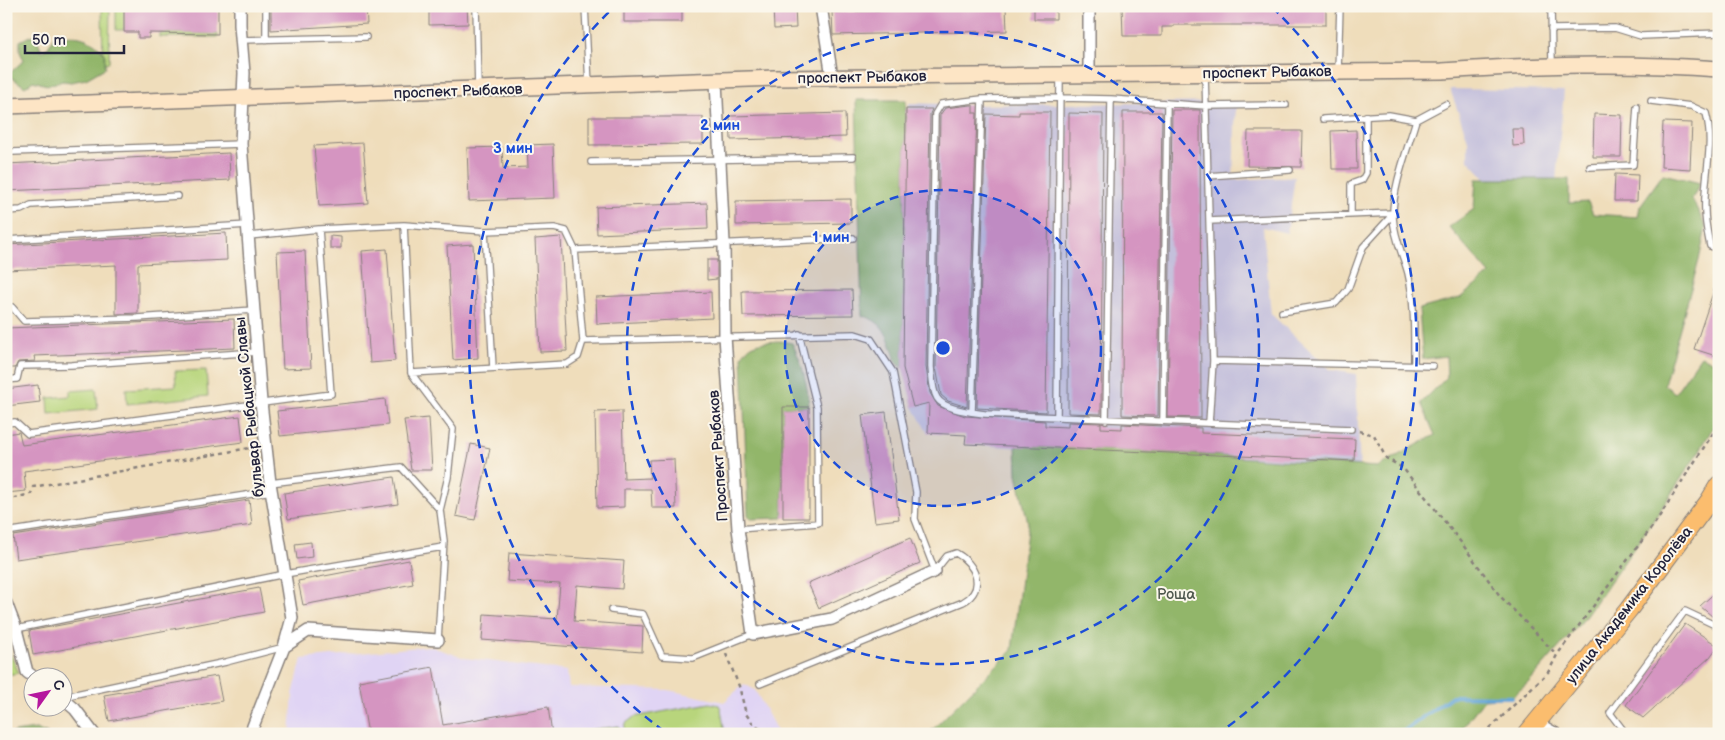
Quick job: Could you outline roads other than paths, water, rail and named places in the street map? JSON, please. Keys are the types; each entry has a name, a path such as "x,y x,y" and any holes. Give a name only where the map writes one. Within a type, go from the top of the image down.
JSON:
{"main road":[{"name":"проспект Рыбаков","path":"6,106 832,78 1442,70 1552,64 1654,64 1719,69"},
{"name":"улица Академика Королёва","path":"1532,728 1629,609 1710,500 1719,484"}],"street":[{"name":"бульвар Рыбацкой Славы","path":"240,6 244,73 241,144 261,402 271,487 292,618 284,647 250,734"},
{"path":"821,6 832,78"},
{"path":"1089,6 1089,74"},
{"name":"Проспект Рыбаков","path":"716,81 724,242 725,336 738,529 753,634"},
{"path":"753,634 832,619 935,571"},
{"path":"6,603 16,629 26,668"},
{"path":"284,647 308,631 438,640"},
{"path":"72,706 94,734"},
{"name":"улица Академика Королёва","path":"1532,728 1556,734"}],"lane":[{"path":"266,6 266,40"},
{"path":"476,6 478,91"},
{"path":"585,6 589,85"},
{"path":"1338,71 1340,6"},
{"path":"1551,6 1552,64"},
{"path":"1551,29 1615,28 1641,36 1719,33"},
{"path":"241,40 366,37"},
{"path":"1205,73 1213,361 1210,423"},
{"path":"1058,417 1060,76"},
{"path":"1286,105 1206,106 1111,99 1060,98 982,99 943,103 935,114 933,381 936,396 940,402 972,412 1106,420 1351,429"},
{"path":"972,412 982,99"},
{"path":"1106,420 1111,99"},
{"path":"1651,101 1691,106 1706,113 1709,124 1710,158 1704,210 1710,246 1719,249"},
{"path":"1163,421 1167,103"},
{"path":"1323,119 1400,115 1416,120 1446,104"},
{"path":"1590,167 1633,165 1637,107"},
{"path":"1352,215 1351,184 1362,180 1366,173 1366,116"},
{"path":"1414,366 1414,324 1408,273 1400,251 1394,213 1396,193 1416,120"},
{"path":"12,152 241,144"},
{"path":"591,162 853,157"},
{"path":"1208,176 1290,170"},
{"path":"6,211 21,210 30,205 178,196"},
{"path":"1209,221 1394,213"},
{"path":"1282,312 1336,303 1348,289 1363,247 1394,213"},
{"path":"6,240 404,225 485,231 562,229 570,236 575,250 583,341 578,357 567,364 412,373"},
{"path":"404,225 412,373 453,429 448,477 440,510 444,547 438,640"},
{"path":"6,423 16,422 28,434 332,394 318,229"},
{"path":"485,231 493,368"},
{"path":"575,250 724,242 853,238"},
{"path":"6,308 12,307 24,321 137,318 254,310"},
{"path":"583,341 798,334 862,336 871,339 894,372 916,492 915,519 935,571"},
{"path":"738,529 818,523 817,407 798,334"},
{"path":"6,380 17,379 20,366 71,365 257,352"},
{"path":"1213,361 1433,366"},
{"path":"6,532 401,467 440,510"},
{"path":"16,629 285,574 444,547"},
{"path":"760,684 963,602 974,592 977,579 976,573 968,562 956,553 947,556 935,571"},
{"path":"611,610 643,614 662,656 693,658 753,634"},
{"path":"1622,734 1623,730 1610,713 1686,611 1719,627"},
{"path":"72,695 226,662 284,647"}],"waterway":[{"path":"1400,734 1452,696 1512,697"}],"park label":[{"name":"Роща","path":"1176,594"}]}
